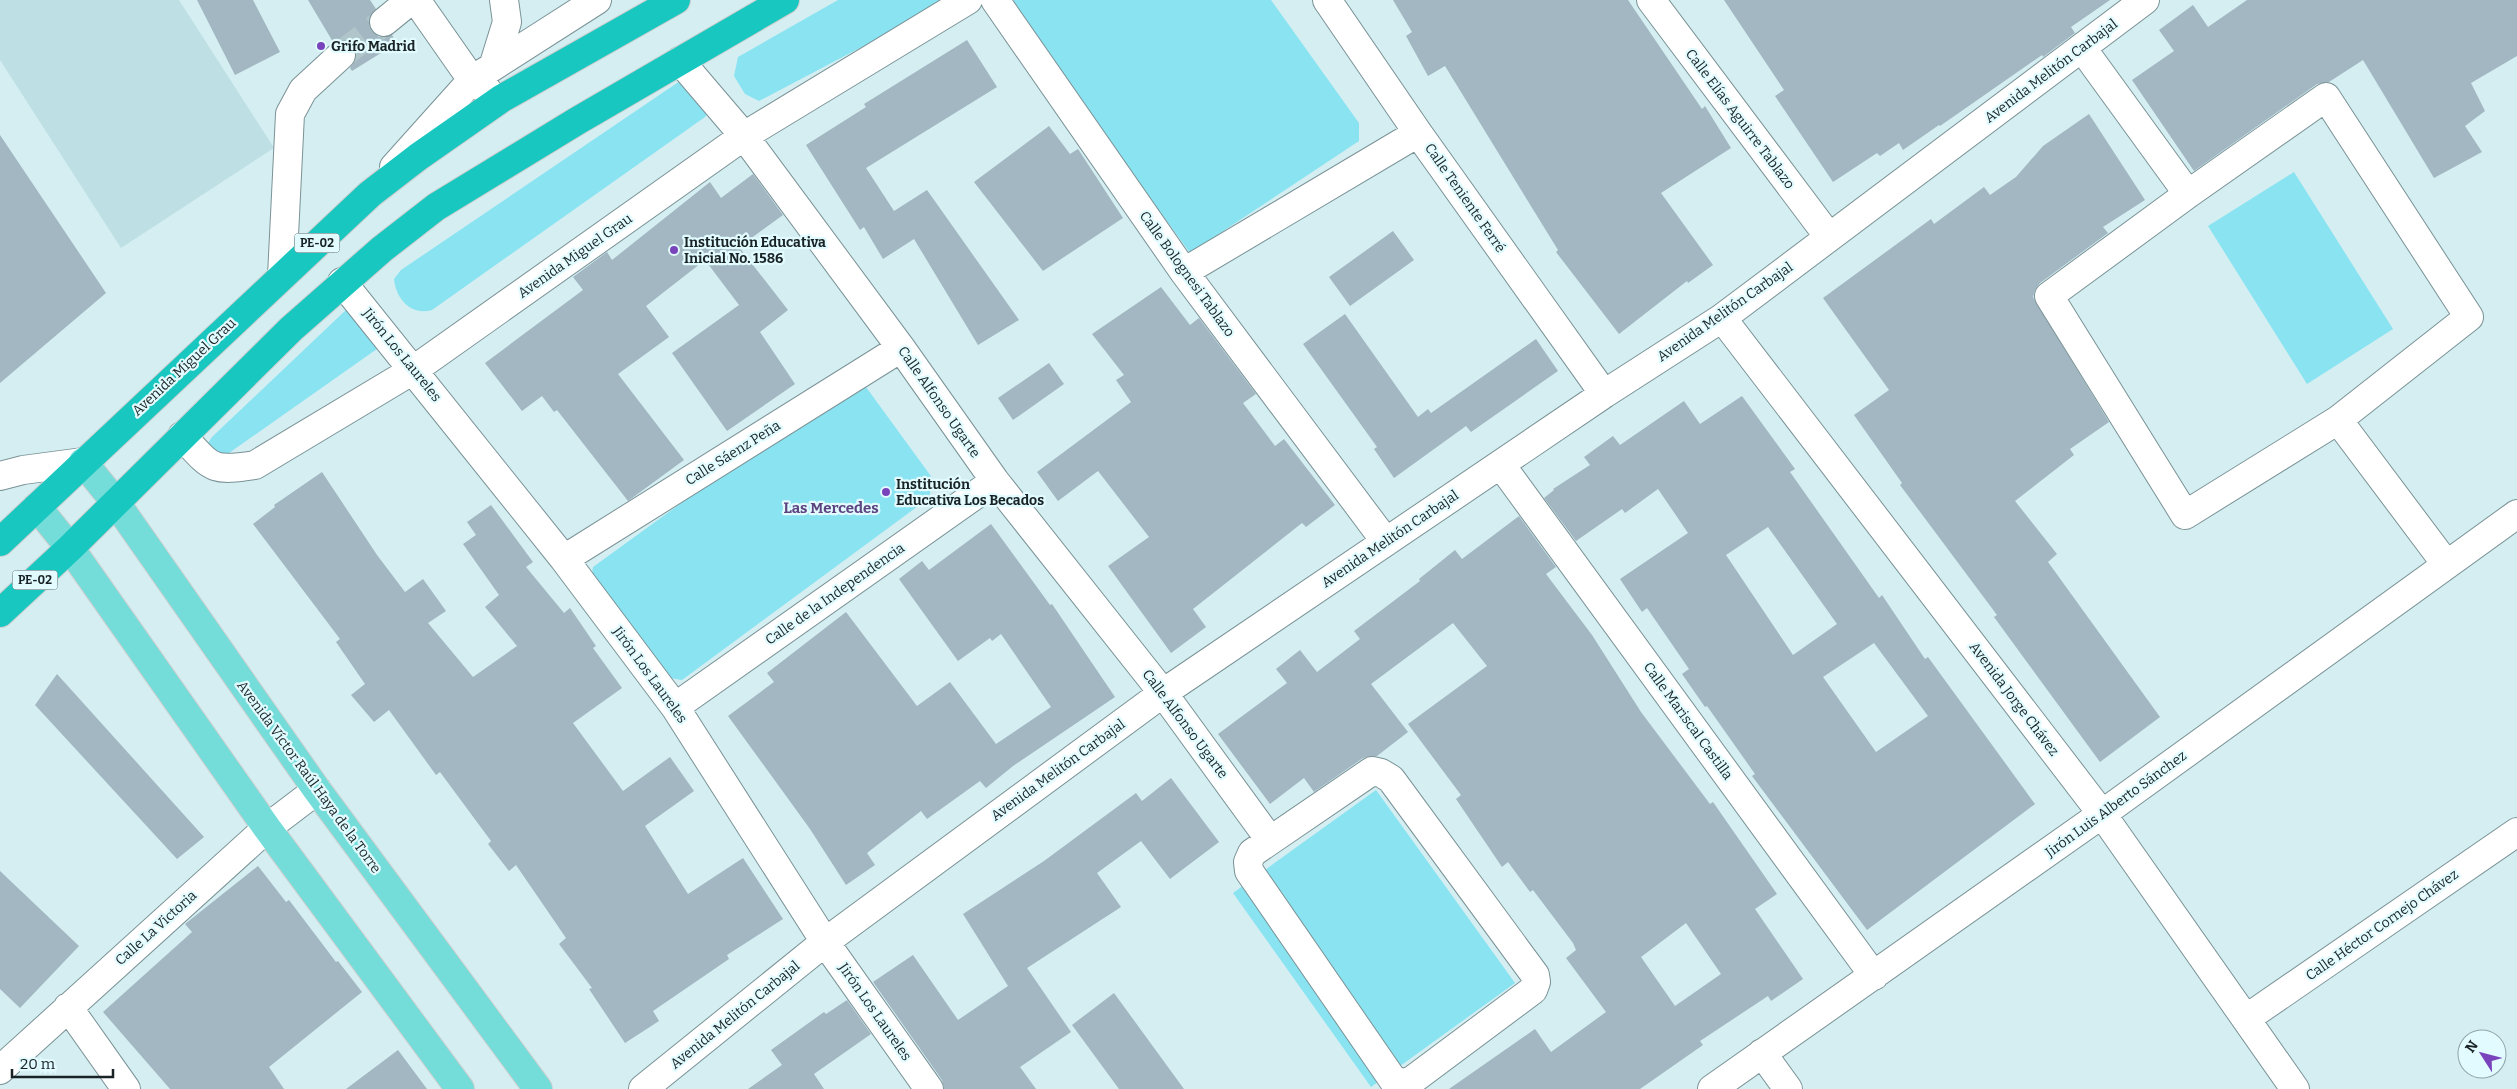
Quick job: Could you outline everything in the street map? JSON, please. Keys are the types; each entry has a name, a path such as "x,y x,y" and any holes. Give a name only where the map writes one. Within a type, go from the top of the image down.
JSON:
{"highway":[{"name":"Avenida Miguel Grau","path":"0,542 370,194 418,157 502,100 676,0"},
{"name":"PE-02","path":"0,613 70,548 182,436 342,282 436,208 680,60 785,0"}],"main road":[{"name":"Avenida Víctor Raúl Haya de la Torre","path":"83,462 116,503 317,790 538,1089"},
{"path":"36,507 70,548 267,828 460,1089"}],"street":[{"path":"384,22 410,0"},
{"path":"416,0 472,80 502,100"},
{"path":"494,64 507,22 504,0"},
{"name":"Avenida Miguel Grau","path":"182,436 210,466 230,469 255,465 414,369 744,136 968,0"},
{"name":"Calle Bolognesi Tablazo","path":"996,0 1184,272 1386,542"},
{"name":"Calle Teniente Ferré","path":"1327,0 1418,133 1604,394"},
{"name":"Avenida Melitón Carbajal","path":"643,1089 825,942 1163,693 1604,394 1722,318 2146,0"},
{"name":"Calle Elías Aguirre Tablazo","path":"1656,2 1829,237"},
{"name":"Avenida Miguel Grau","path":"370,194 472,80 583,3"},
{"path":"2082,48 2188,194"},
{"path":"282,276 290,114 303,90 341,55"},
{"name":"Calle Alfonso Ugarte","path":"680,60 744,136 901,348 995,481 1163,693 1270,840"},
{"path":"2326,96 2469,317 2338,420 2185,515 2049,296 2326,96"},
{"path":"1184,272 1418,133"},
{"name":"Jirón Los Laureles","path":"342,282 414,369 564,559 675,707 825,942 929,1089"},
{"name":"Avenida Jorge Chávez","path":"1722,318 2102,814 2295,1089"},
{"name":"Calle Sáenz Peña","path":"564,559 901,348"},
{"path":"2338,420 2446,564"},
{"path":"36,507 12,473 83,462"},
{"name":"Calle Mariscal Castilla","path":"1501,465 1874,976"},
{"name":"Calle de la Independencia","path":"675,707 995,481"},
{"name":"Jirón Luis Alberto Sánchez","path":"1712,1089 2102,814 2517,514"},
{"path":"1372,771 1381,773 1391,779 1535,974 1536,982 1533,990 1426,1082 1406,1084 1393,1080 1249,871 1248,862 1252,853 1372,771"},
{"name":"Calle La Victoria","path":"0,1070 267,828 317,790"},
{"name":"Calle Héctor Cornejo Chávez","path":"2247,1018 2517,832"},
{"path":"68,1007 126,1089"},
{"path":"1762,1053 1788,1089"}],"shaded area":[{"path":"0,0 179,0 274,148 121,248 0,60"},
{"path":"838,0 951,0 759,101 745,94 734,76 738,57"},
{"path":"1014,0 1271,0 1359,123 1359,141 1190,253 1011,6"},
{"path":"680,81 710,111 705,117 432,310 418,311 406,305 395,287 394,279 401,270"},
{"path":"2294,172 2393,329 2307,384 2208,226"},
{"path":"347,309 384,344 229,453 219,456 209,448 208,443 212,437"},
{"path":"843,386 866,387 933,479 929,498 682,680 663,677 590,586 593,567"},
{"path":"1376,790 1515,983 1371,1087 1233,893"}],"building":[{"path":"197,0 253,0 280,52 235,75"},
{"path":"308,0 370,0 376,9 369,17 369,25 372,31 379,37 392,35 397,43 352,71 350,68 356,60 356,52 353,45 345,40 333,42"},
{"path":"1393,0 1628,0 1702,109 1705,106 1731,148 1661,193 1713,265 1688,283 1687,281 1619,334 1556,252 1558,250 1445,66 1428,76 1406,36 1412,32"},
{"path":"1724,0 2110,0 2071,27 2075,33 2043,57 2042,55 1940,126 1903,150 1899,143 1880,156 1877,153 1833,182 1775,96 1784,90"},
{"path":"2247,0 2517,0 2517,56 2471,83 2485,111 2465,126 2482,152 2434,178 2363,60 2329,82 2317,84 2194,171 2132,80 2174,51 2159,30 2193,5 2208,27"},
{"path":"967,40 997,87 866,168 894,211 927,190 1019,320 978,345 914,239 883,259 864,227 860,230 806,145 866,107 864,104"},
{"path":"2089,114 2145,200 2103,227 2108,233 2040,283 2033,297 2109,422 2070,449 2074,455 2015,501 2057,554 2048,562 2160,717 2100,762 1994,617 1997,615 1900,485 1902,483 1854,415 1889,390 1823,298 1931,219 1934,224 1984,187 1990,195 2016,177 2043,146"},
{"path":"1049,126 1070,154 1078,149 1123,218 1043,271 974,182"},
{"path":"0,135 106,293 0,383"},
{"path":"753,174 783,215 739,247 788,310 760,332 795,384 727,431 672,353 739,305 705,260 646,306 669,337 618,374 684,460 628,501 557,410 554,412 542,396 522,411 485,363 583,290 573,277 607,252 612,260 710,182 721,198"},
{"path":"1393,231 1414,260 1350,306 1329,277"},
{"path":"1161,287 1190,325 1199,318 1256,394 1243,403 1275,446 1284,439 1335,505 1306,527 1302,523 1193,609 1206,627 1171,653 1108,566 1149,537 1098,471 1058,501 1037,472 1131,402 1116,380 1124,375 1092,334"},
{"path":"1345,314 1418,417 1428,409 1431,413 1536,339 1558,371 1471,432 1466,426 1394,478 1374,449 1377,447 1303,344"},
{"path":"1049,363 1064,384 1013,420 998,398"},
{"path":"1742,396 1795,469 1790,472 1879,598 1882,595 1925,659 1928,657 2035,804 1867,930 1752,776 1755,774 1682,674 1689,669 1647,608 1642,612 1620,579 1688,533 1658,489 1625,513 1622,509 1576,541 1544,498 1553,489 1590,465 1584,457 1613,436 1620,445 1684,401 1700,424","holes":["1768,527 1837,624 1793,655 1726,555","1874,643 1928,716 1876,752 1823,677"]},
{"path":"322,472 377,555 405,592 423,579 446,611 428,623 473,677 517,646 485,607 499,595 463,544 476,535 467,522 491,505 533,562 526,567 564,613 570,608 596,646 593,648 622,688 573,723 623,791 670,757 694,791 645,826 688,894 743,858 783,919 727,955 729,959 653,1011 659,1021 625,1043 589,989 592,988 559,944 566,938 516,865 509,871 488,844 491,841 440,772 436,775 389,710 374,722 351,695 365,684 336,642 340,639 253,524 275,507 274,505"},
{"path":"1519,516 1556,567 1546,574 1592,635 1641,712 1710,804 1713,802 1777,894 1755,909 1803,979 1771,1001 1768,996 1700,1041 1703,1045 1640,1089 1449,1089 1535,1029 1551,1052 1606,1012 1566,958 1576,950 1573,943 1533,890 1530,892 1508,862 1502,867 1456,799 1461,795 1408,724 1487,666 1453,623 1371,684 1408,732 1377,756 1363,758 1314,792 1304,778 1270,804 1218,734 1287,683 1276,669 1300,650 1317,672 1360,639 1354,631 1420,581 1419,579 1455,550 1462,559","holes":["1686,923 1721,974 1675,1006 1641,957"]},
{"path":"991,524 1050,605 1052,604 1115,697 1013,766 986,788 980,781 927,819 921,811 867,853 875,865 846,885 810,829 728,716 774,682 767,673 846,612 917,706 950,682 996,744 1051,707 1001,634 992,641 990,638 958,661 899,579 922,561 929,570"},
{"path":"57,674 204,837 177,859 35,705"},
{"path":"1171,778 1219,842 1170,879 1141,841 1097,873 1121,907 1027,968 1071,1032 1020,1067 1036,1089 944,1089 942,1080 873,982 913,955 958,1020 1008,986 963,914 1044,861 1136,793 1142,801"},
{"path":"258,866 286,902 289,900 336,962 338,961 362,992 269,1067 284,1089 170,1089 103,1012 192,932 185,924"},
{"path":"0,871 79,946 20,1008 0,989"},
{"path":"1114,993 1184,1089 1119,1089 1072,1025"},
{"path":"847,1000 871,1034 814,1074 824,1089 748,1089 782,1065 771,1050 824,1012 826,1014"},
{"path":"398,1050 427,1089 346,1089"}],"tunnel":[{"path":"341,55 384,22"}],"place":[{"name":"Grifo Madrid","path":"321,46"},
{"name":"Institución Educativa Inicial No. 1586","path":"674,250"},
{"name":"Institución Educativa Los Becados","path":"886,492"}],"district":[{"name":"Las Mercedes","path":"831,508"}]}
